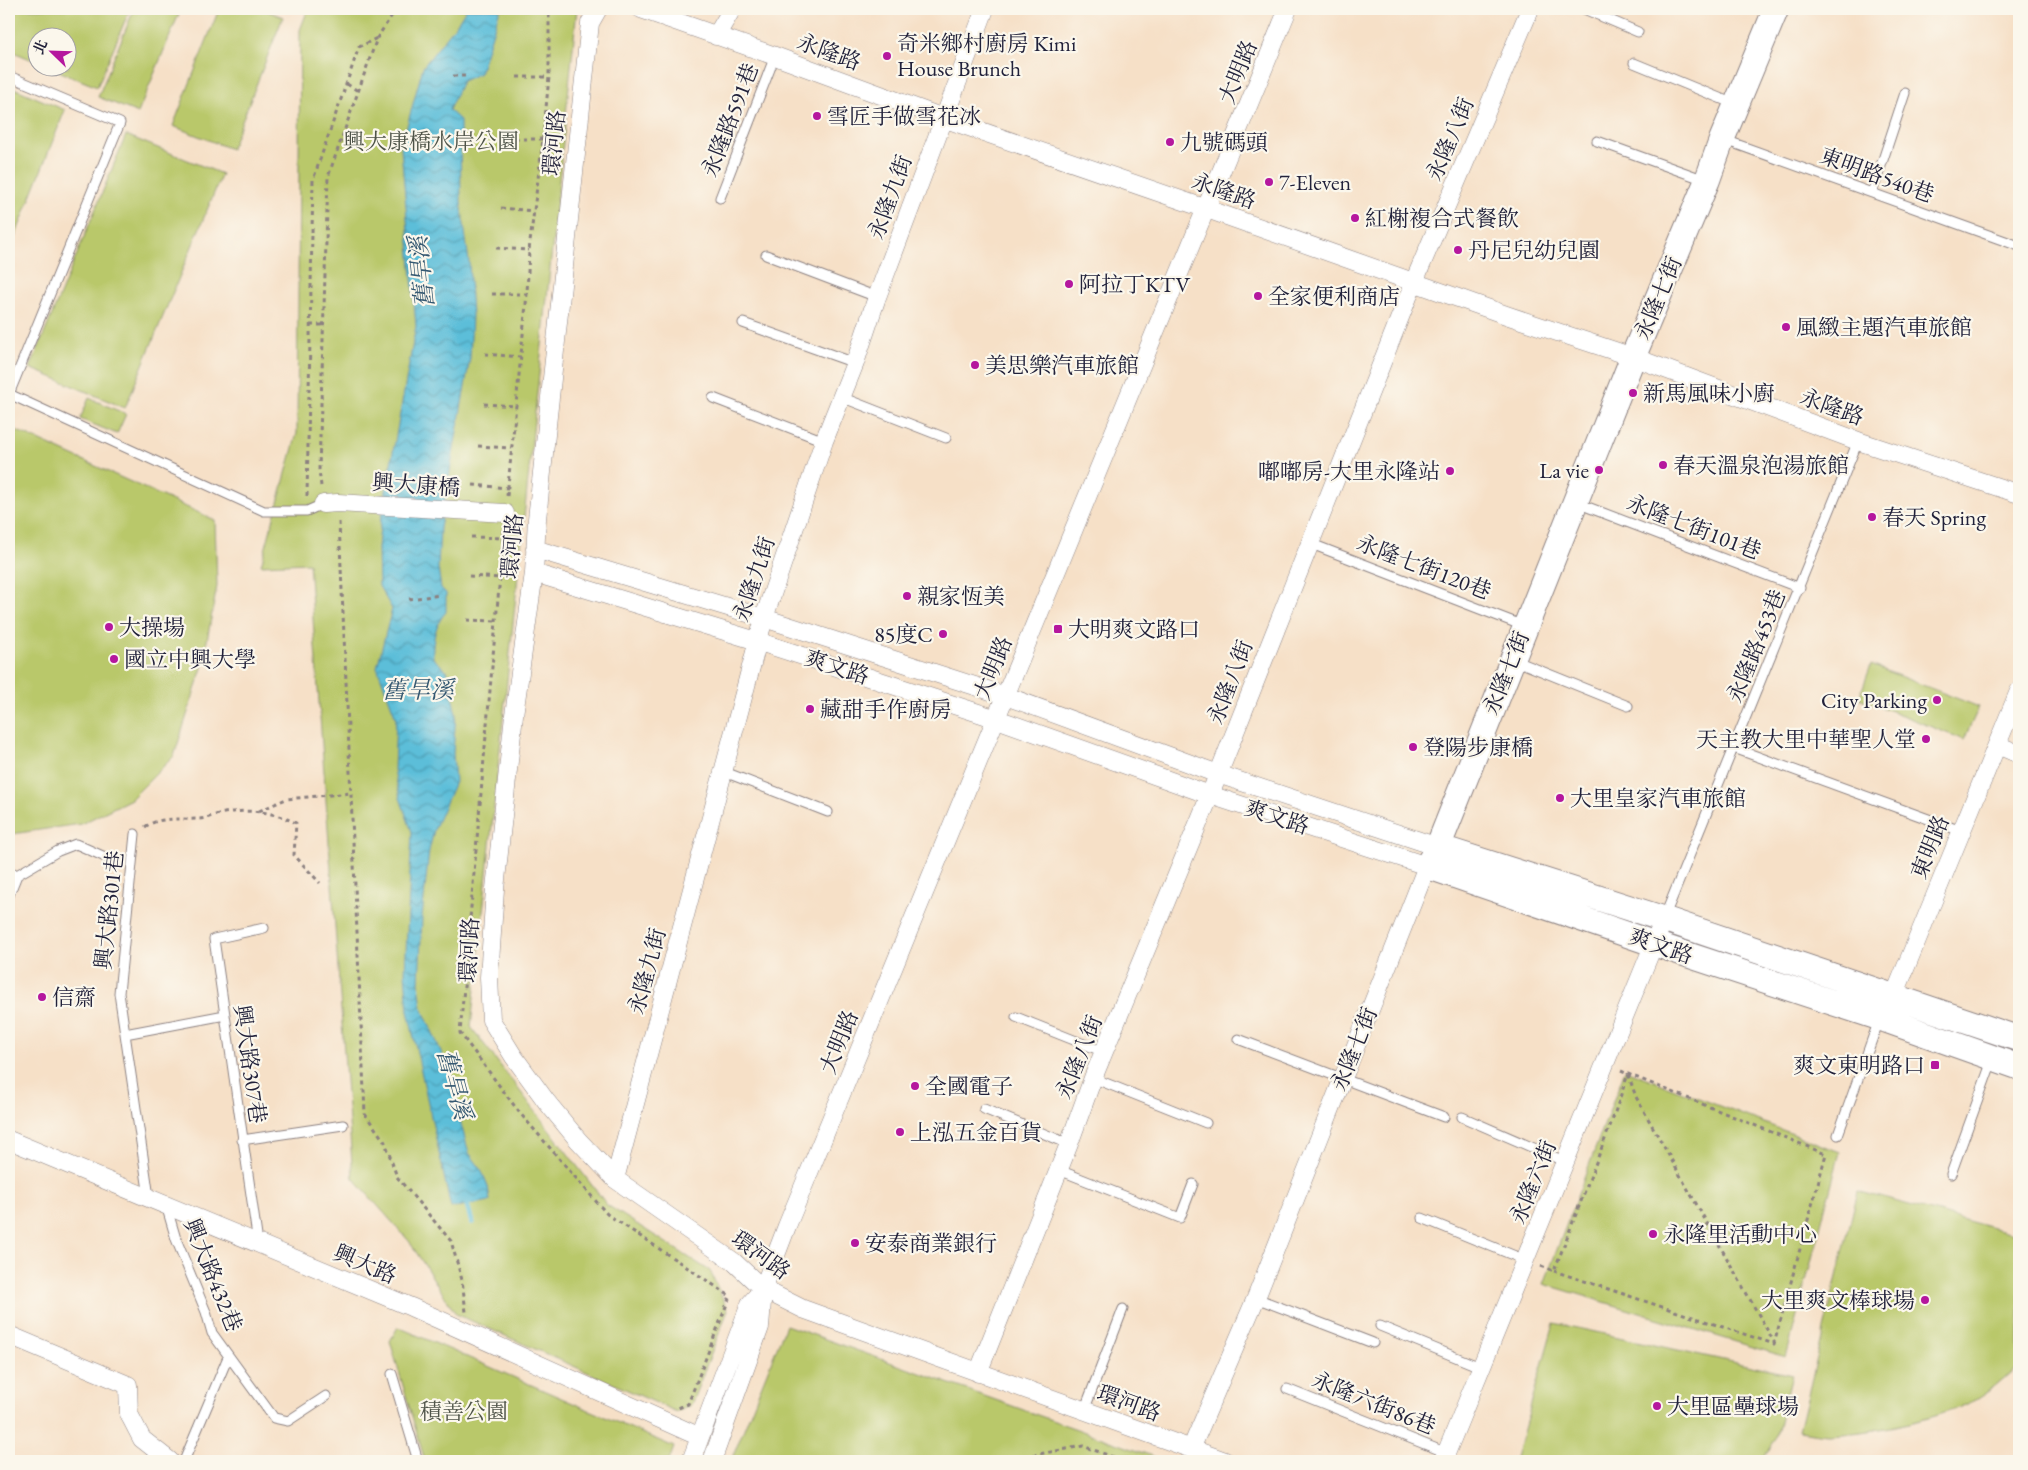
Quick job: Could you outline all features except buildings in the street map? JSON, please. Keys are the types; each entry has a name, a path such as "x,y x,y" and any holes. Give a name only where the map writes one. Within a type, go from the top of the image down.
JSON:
{"street":[{"name":"環河路","path":"598,9 590,23 534,573 514,715 495,889 488,977 491,1020 514,1057 546,1102 578,1140 615,1179 734,1262 763,1289 803,1309 1225,1461"},
{"name":"永隆路","path":"641,9 943,118 1633,357 1858,441 2019,494"},
{"path":"716,36 732,9"},
{"name":"永隆九街","path":"615,1179 764,618 824,441 855,363 877,297 985,9"},
{"name":"大明路","path":"712,1461 760,1327 763,1289 787,1226 1288,9"},
{"name":"永隆八街","path":"978,1373 1059,1170 1093,1078 1210,795 1414,282 1530,9"},
{"name":"永隆七街","path":"1192,1449 1256,1298 1574,502 1776,9"},
{"name":"興大康橋","path":"323,506 505,514"},
{"name":"爽文路","path":"535,549 764,618 1006,696 1218,774 1655,944 1880,1018 2019,1067"},
{"name":"爽文路","path":"534,573 757,641 997,719 1210,795 1664,919 2019,1039"},
{"name":"東明路","path":"1880,1018 1894,996 2019,691"},
{"path":"1997,745 2019,754"},
{"name":"永隆六街","path":"1445,1457 1480,1367 1566,1162 1604,1063 1664,919"},
{"name":"興大路","path":"9,1140 411,1308 700,1437"},
{"name":"大明路","path":"691,1461 750,1304 763,1289"},
{"path":"9,1335 128,1385 129,1414 142,1439 170,1461"}],"lane":[{"path":"1584,9 1638,32"},
{"name":"永隆路591巷","path":"720,198 775,56"},
{"path":"1634,63 1736,105"},
{"path":"9,76 120,123 9,394 264,511 323,506"},
{"path":"1872,193 1905,93"},
{"name":"東明路540巷","path":"1722,139 2019,246"},
{"path":"1597,141 1707,181"},
{"path":"766,254 877,297"},
{"path":"743,323 855,363"},
{"path":"841,396 946,438"},
{"path":"713,398 824,441"},
{"name":"永隆路453巷","path":"1664,919 1800,588 1858,441"},
{"name":"永隆七街101巷","path":"1574,502 1800,588"},
{"name":"永隆七街120巷","path":"1309,543 1525,627"},
{"path":"1511,659 1628,706"},
{"path":"1734,748 1961,831"},
{"path":"722,771 828,812"},
{"name":"興大路301巷","path":"135,834 119,993 149,1197"},
{"path":"9,895 13,873 76,844 114,861"},
{"name":"興大路307巷","path":"258,1243 214,939 264,928"},
{"path":"125,1034 224,1015"},
{"path":"1016,1017 1104,1052"},
{"path":"1838,1135 1880,1018"},
{"path":"1238,1039 1444,1117"},
{"path":"1951,1174 1993,1058"},
{"path":"1093,1078 1206,1123"},
{"path":"984,1109 1069,1144"},
{"path":"1462,1117 1566,1162"},
{"path":"242,1140 343,1125"},
{"path":"1059,1170 1180,1218 1194,1184"},
{"name":"興大路432巷","path":"166,1205 176,1239 206,1312 212,1333 274,1418 288,1421 326,1396"},
{"path":"1422,1218 1525,1260"},
{"path":"1256,1298 1373,1343"},
{"path":"1084,1411 1123,1309"},
{"path":"1380,1326 1480,1367"},
{"name":"興大路432巷","path":"184,1461 228,1357"},
{"path":"392,1374 418,1461"},
{"name":"永隆六街86巷","path":"1287,1388 1445,1457"}],"path":[{"path":"396,9 377,38 328,177 319,470 352,793 365,1114 385,1142 397,1177 451,1241 462,1280 466,1314"},
{"path":"549,9 548,78 543,139 529,250 527,294 505,514 460,1033 519,1112 607,1214 730,1296 688,1404 677,1408"},
{"path":"323,506 310,326 313,180 359,47 377,38"},
{"path":"453,76 469,76"},
{"path":"517,77 548,78"},
{"path":"346,84 358,91"},
{"path":"507,140 543,139"},
{"path":"501,208 533,210"},
{"path":"496,248 529,250"},
{"path":"492,294 527,294"},
{"path":"310,326 323,326"},
{"path":"484,354 520,357"},
{"path":"484,404 516,406"},
{"path":"478,446 511,448"},
{"path":"473,485 508,488"},
{"path":"472,536 504,538"},
{"path":"469,576 500,578"},
{"path":"409,599 441,595"},
{"path":"467,620 496,621"},
{"path":"258,811 286,799 352,793"},
{"name":"興大路301巷","path":"135,834 153,821 200,819 224,813 258,811 277,814 296,823 294,855 320,883"},
{"path":"1604,1063 1826,1154 1774,1344"},
{"path":"1554,1271 1612,1121 1628,1074"},
{"path":"1628,1074 1636,1097 1774,1344"},
{"path":"1525,1260 1774,1344"},
{"path":"1001,1461 1084,1446 1124,1461"}],"green space":[{"path":"9,9 130,9 97,87 75,78 78,78 78,28 28,28 28,58 9,50"},
{"path":"134,9 181,9 138,113 98,97"},
{"path":"219,9 262,9 283,17 231,149 173,126"},
{"name":"興大康橋水岸公園","path":"308,9 577,9 471,1027 607,1205 710,1271 728,1310 691,1405 677,1412 456,1314 409,1241 353,1178 309,563 261,565 297,433 300,30"},
{"path":"9,86 65,110 9,252"},
{"path":"126,135 222,174 125,408 30,368"},
{"path":"89,398 126,414 117,434 80,419"},
{"name":"大操場","path":"9,427 215,520 217,586 202,668 174,756 131,799 81,824 12,834 9,833"},
{"path":"1871,665 1979,707 1964,740 1859,698"},
{"path":"1625,1070 1840,1152 1786,1357 1544,1284"},
{"name":"大里爽文棒球場","path":"1858,1191 2019,1235 2019,1365 1981,1396 1967,1404 1936,1416 1881,1429 1845,1434 1826,1435 1799,1431"},
{"name":"大里區壘球場","path":"1554,1323 1792,1375 1776,1438 1762,1461 1515,1461"},
{"path":"786,1325 1166,1461 731,1461"},
{"name":"積善公園","path":"398,1327 674,1447 669,1461 425,1461 390,1341"}],"water":[{"name":"舊旱溪","path":"466,9 500,9 480,73 462,81 449,110 460,120 461,202 469,262 472,316 470,358 440,528 438,568 441,588 446,593 446,612 437,627 433,652 433,658 446,670 456,714 453,753 455,782 434,830 429,851 422,917 419,983 422,1008 452,1077 469,1153 481,1169 488,1186 490,1201 451,1208 408,1011 405,973 412,832 400,798 394,770 396,718 377,667 392,609 379,586 378,548 381,518 416,326 401,148 423,67"}],"waterway":[{"name":"舊旱溪","path":"465,1198 472,1222"}],"place":[{"name":"奇米鄉村廚房 Kimi House Brunch","path":"887,56"},
{"name":"雪匠手做雪花冰","path":"817,116"},
{"name":"九號碼頭","path":"1170,142"},
{"name":"7-Eleven","path":"1269,182"},
{"name":"紅榭複合式餐飲","path":"1355,218"},
{"name":"丹尼兒幼兒園","path":"1458,250"},
{"name":"阿拉丁KTV","path":"1069,284"},
{"name":"全家便利商店","path":"1258,296"},
{"name":"風緻主題汽車旅館","path":"1786,327"},
{"name":"美思樂汽車旅館","path":"975,365"},
{"name":"新馬風味小廚","path":"1633,393"},
{"name":"春天溫泉泡湯旅館","path":"1663,465"},
{"name":"La vie","path":"1599,470"},
{"name":"嘟嘟房-大里永隆站","path":"1450,471"},
{"name":"春天 Spring","path":"1872,517"},
{"name":"親家恆美","path":"907,596"},
{"name":"大操場","path":"109,627"},
{"name":"大明爽文路口","path":"1058,629"},
{"name":"85度C","path":"943,634"},
{"name":"國立中興大學","path":"114,659"},
{"name":"City Parking","path":"1937,700"},
{"name":"藏甜手作廚房","path":"810,709"},
{"name":"天主教大里中華聖人堂","path":"1926,739"},
{"name":"登陽步康橋","path":"1413,747"},
{"name":"大里皇家汽車旅館","path":"1560,798"},
{"name":"信齋","path":"42,997"},
{"name":"爽文東明路口","path":"1935,1065"},
{"name":"全國電子","path":"915,1086"},
{"name":"上泓五金百貨","path":"900,1132"},
{"name":"永隆里活動中心","path":"1653,1234"},
{"name":"安泰商業銀行","path":"855,1243"},
{"name":"大里爽文棒球場","path":"1925,1300"},
{"name":"大里區壘球場","path":"1657,1406"}]}
